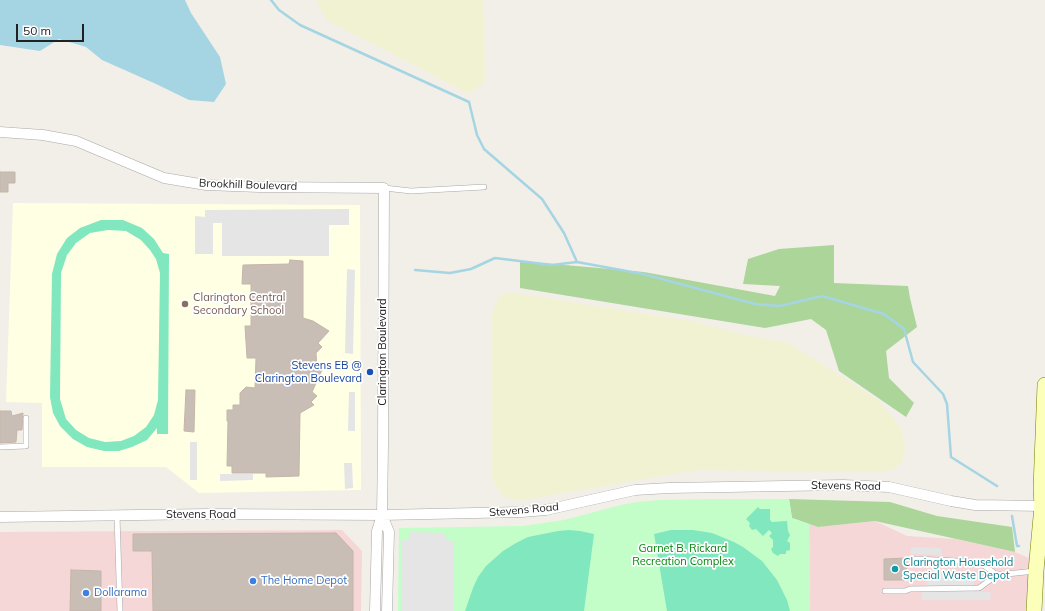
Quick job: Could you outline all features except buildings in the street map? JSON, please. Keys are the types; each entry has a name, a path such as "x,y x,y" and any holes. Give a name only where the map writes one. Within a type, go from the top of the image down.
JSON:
{"main road":[{"path":"1034,611 1036,571 1044,506 1041,488 1045,385"}],"street":[{"name":"Brookhill Boulevard","path":"0,132 43,135 76,142 164,178 206,185 384,188"},
{"name":"Clarington Boulevard","path":"376,611 377,531 382,516 384,188"},
{"name":"Stevens Road","path":"0,517 208,514 382,516 522,512 546,510 635,490 843,485 889,488 975,505 1044,506"},
{"name":"Clarington Boulevard","path":"382,516 389,532 388,611"}],"lane":[{"path":"384,188 411,191 484,187"},
{"path":"0,447 26,446 26,418"},
{"path":"117,515 120,611"},
{"path":"916,559 975,562 982,564 997,575"},
{"path":"885,591 978,588 997,575 1036,571"}],"shaded area":[{"path":"316,0 484,0 485,81 469,94 325,19"},
{"name":"Clarington Central Secondary School","path":"13,203 360,205 361,490 199,493 166,467 42,467 42,403 6,402"},
{"path":"349,209 349,225 329,225 329,256 222,256 222,223 213,223 213,254 195,254 195,216 205,217 205,210"},
{"path":"347,269 355,270 353,354 345,353"},
{"path":"514,293 697,322 749,336 789,343 878,400 901,428 905,448 901,464 892,470 866,472 696,470 523,500 503,496 497,488 491,475 492,313 500,295"},
{"path":"349,392 355,392 355,431 348,431"},
{"path":"190,442 197,442 197,480 190,480"},
{"path":"344,463 352,463 353,488 345,489"},
{"path":"220,474 253,474 253,480 220,481"},
{"path":"875,521 907,536 955,539 1015,552 1029,558 1026,611 810,611 809,524 818,527"},
{"path":"342,530 362,551 361,611 0,611 0,532"},
{"path":"410,532 446,533 446,540 454,541 453,611 401,611 402,540 410,540"},
{"path":"911,547 941,548 942,555 911,554"},
{"path":"928,575 973,575 974,592 990,592 991,600 922,600 921,586 927,585"}],"green space":[{"path":"101,220 123,220 142,228 154,239 163,253 169,254 168,434 157,434 157,428 147,440 119,451 104,451 87,447 73,439 60,426 53,413 50,397 52,274 57,254 67,238 80,228","holes":["108,230 126,231 141,240 150,250 156,259 160,273 158,400 154,415 146,427 134,436 121,441 105,442 89,438 76,430 66,419 60,399 61,273 67,255 76,243 90,233"]},
{"path":"834,245 834,283 908,286 917,327 886,351 889,378 914,403 906,417 839,371 826,330 811,319 765,328 520,288 520,261 644,272 775,296 780,286 743,284 748,259 779,249"},
{"name":"Garnet B. Rickard Recreation Complex","path":"711,499 789,499 792,518 809,524 810,611 398,611 399,528 523,526 564,520 637,502"},
{"path":"789,499 890,502 937,516 1012,527 1015,552 875,521 818,527 792,518"},
{"path":"758,507 760,509 770,509 770,520 772,522 787,521 790,535 787,541 790,543 790,550 786,551 786,554 780,554 778,556 773,553 771,549 773,547 773,540 769,536 772,533 769,530 763,536 756,529 752,530 749,526 750,523 746,519"},
{"path":"569,530 594,534 584,611 465,611 478,577 486,566 503,551 528,537"},
{"path":"671,530 693,530 712,533 743,547 762,561 777,580 787,600 790,611 667,611 654,534"}],"water":[{"path":"0,0 185,0 191,13 220,57 226,84 214,102 189,100 102,60 86,47 59,39 40,51 0,45"}],"waterway":[{"path":"271,0 279,10 300,25 469,102 477,135 484,149 542,199 564,233 577,262"},
{"path":"415,270 450,273 471,269 495,258 552,265 577,262 643,274 755,304 780,306 822,296 884,314 904,329 913,362 943,394 947,404 951,457 997,486"},
{"path":"1012,516 1017,546 1019,546"}],"place":[{"name":"Clarington Central Secondary School","path":"185,304"},
{"name":"Stevens EB @ Clarington Boulevard","path":"370,372"},
{"name":"Clarington Household Special Waste Depot","path":"895,569"},
{"name":"The Home Depot","path":"253,581"},
{"name":"Dollarama","path":"86,593"}]}
